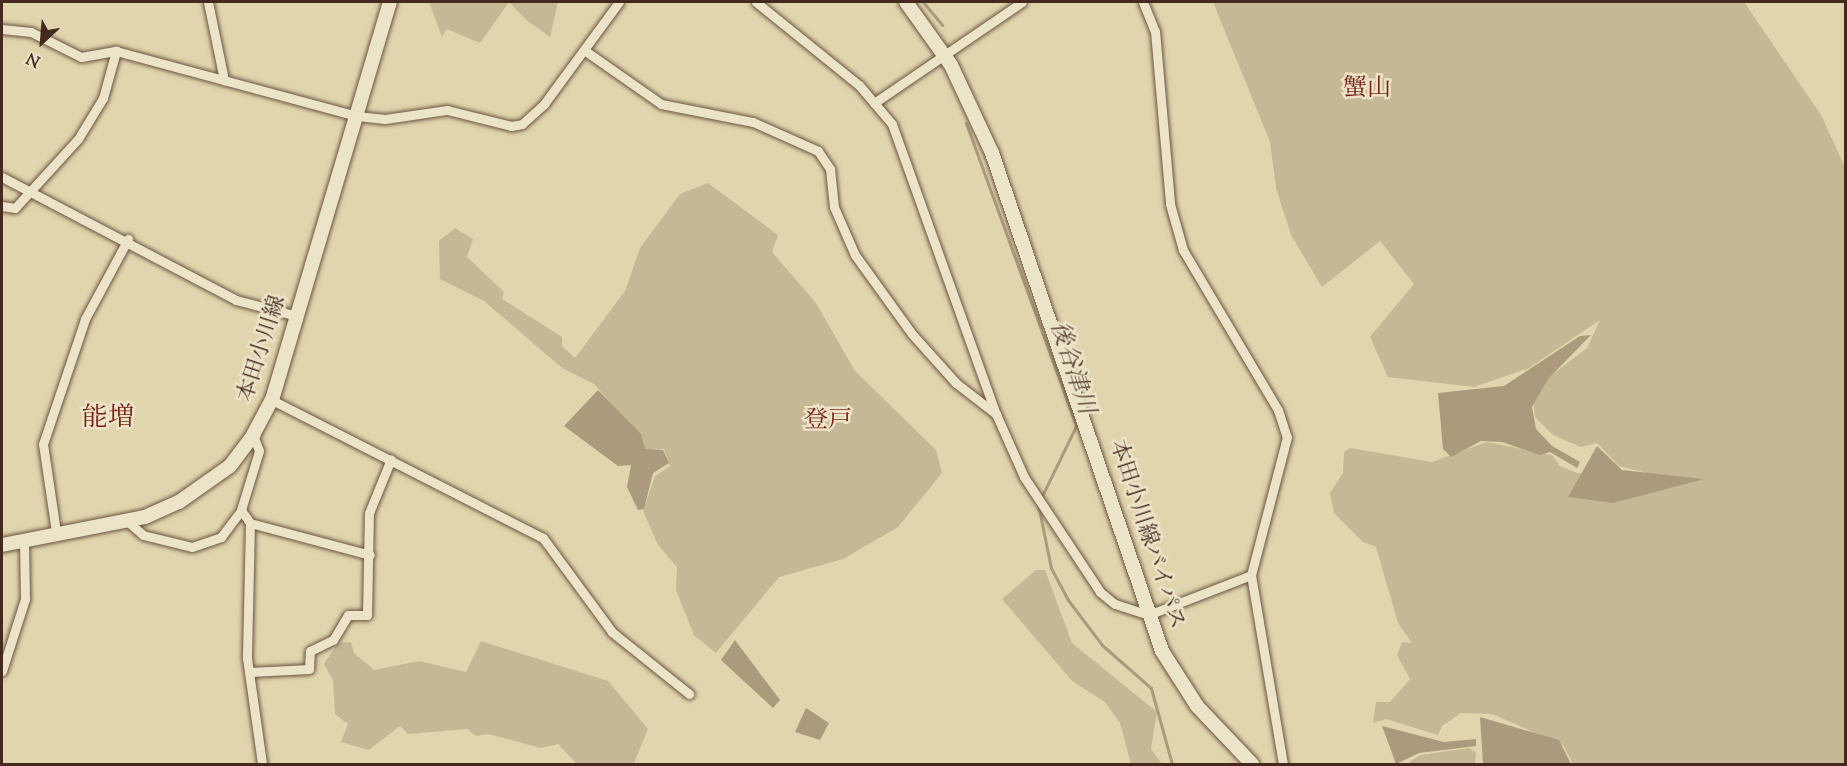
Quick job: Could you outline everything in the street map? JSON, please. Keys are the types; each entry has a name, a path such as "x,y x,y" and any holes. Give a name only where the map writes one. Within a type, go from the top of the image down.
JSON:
{"street":[{"path":"208,2 224,80"},
{"name":"本田小川線","path":"2,545 56,532 126,520 187,497 230,466 253,435 272,400 390,2"},
{"path":"2,29 30,32 81,57 116,51 357,116 384,118 447,110 500,126 522,124 544,104 619,2"},
{"path":"756,2 874,103 899,138 904,165 996,414 1024,477 1100,592 1115,604 1148,615 1251,575"},
{"name":"本田小川線バイパス","path":"906,2 944,54 1011,204 1148,615 1180,681 1252,765"},
{"path":"874,103 1022,2"},
{"path":"1143,2 1155,31 1170,204 1183,250 1278,410 1287,437 1251,575 1283,765"},
{"path":"584,50 661,104 753,122 818,151 830,169 834,207 855,255 912,334 956,383 996,414"},
{"path":"2,206 15,208 92,119 116,51"},
{"path":"2,177 31,189 128,239 236,300 297,316"},
{"path":"56,532 44,444 85,319 128,239"},
{"path":"272,400 543,538 612,632 689,694"},
{"path":"126,520 142,535 192,547 221,537 241,510 259,452 253,435"},
{"path":"250,672 309,669 310,651 333,639 348,615 367,615 370,555 369,513 391,459"},
{"path":"241,510 250,523 250,672 262,765"},
{"path":"250,523 370,555"},
{"path":"2,671 25,599 24,540"}],"shaded area":[{"path":"429,2 509,2 480,43 447,29 442,37"},
{"path":"509,2 558,2 550,37 526,20"},
{"path":"1213,2 1744,2 1821,115 1845,167 1845,764 1573,764 1563,745 1492,714 1461,713 1442,726 1438,735 1386,719 1373,723 1376,702 1390,702 1410,679 1397,655 1402,642 1412,643 1398,623 1376,547 1363,542 1334,513 1330,493 1343,473 1344,452 1350,448 1432,462 1487,442 1552,455 1560,466 1577,473 1655,475 1619,466 1597,443 1581,447 1553,435 1535,417 1532,390 1587,348 1600,320 1529,368 1474,387 1388,377 1370,337 1414,284 1380,241 1322,287 1291,235 1276,188 1270,142"},
{"path":"708,183 778,235 772,252 816,303 855,371 936,450 942,473 898,527 843,559 779,577 716,653 694,635 676,590 677,567 658,545 643,511 655,476 670,466 664,449 645,450 638,434 594,384 562,368 484,301 440,279 439,241 455,228 473,239 467,257 504,292 502,299 562,337 562,346 575,358 625,291 640,248 680,194"},
{"path":"1591,335 1548,379 1532,407 1536,429 1552,446 1580,462 1577,468 1550,452 1540,455 1502,442 1481,441 1451,457 1443,449 1438,393 1504,386 1580,336"},
{"path":"598,390 641,434 645,449 663,450 669,463 653,473 644,509 638,510 627,487 631,465 618,466 564,426"},
{"path":"1597,446 1622,470 1704,479 1613,503 1568,497"},
{"path":"1036,570 1045,570 1072,643 1157,712 1151,749 1162,764 1131,764 1120,723 1105,702 1072,681 1002,599"},
{"path":"735,640 780,700 773,708 721,660"},
{"path":"481,641 608,681 648,729 634,763 577,764 558,744 541,748 488,734 476,736 467,729 408,734 400,726 369,750 341,742 348,724 335,714 333,680 324,664 338,643 351,642 354,653 374,670 419,661 466,672"},
{"path":"806,708 829,723 820,740 795,732"},
{"path":"1480,717 1559,740 1571,764 1483,764"},
{"path":"1382,726 1444,742 1476,739 1476,746 1419,753 1396,764"},
{"path":"1469,748 1476,753 1475,764 1407,764 1420,755"}],"waterway":[{"name":"後谷津川","path":"923,2 942,25"},
{"name":"後谷津川","path":"966,123 1076,426 1041,498"},
{"name":"後谷津川","path":"1038,504 1051,568 1068,600 1102,645 1151,688 1172,764"}],"district":[{"name":"蟹山","path":"1367,90"},
{"name":"能増","path":"108,419"},
{"name":"登戸","path":"828,422"}]}
